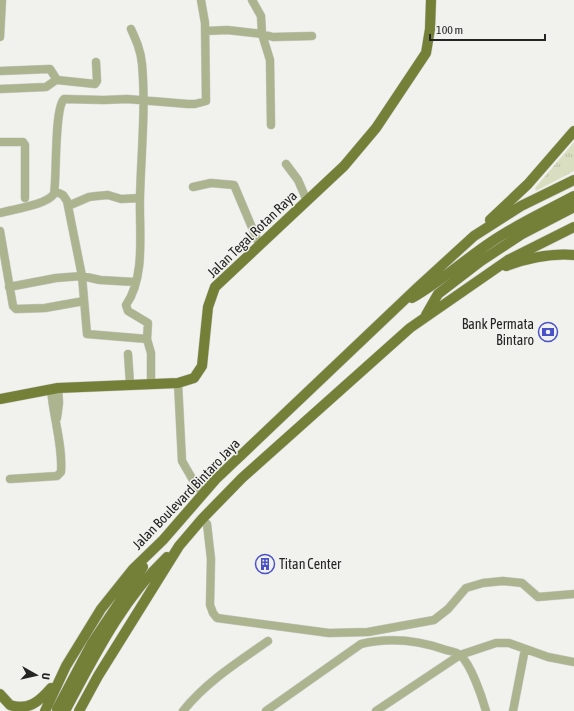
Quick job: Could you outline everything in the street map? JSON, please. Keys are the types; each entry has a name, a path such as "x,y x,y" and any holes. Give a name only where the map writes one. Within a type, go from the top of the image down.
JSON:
{"main road":[{"name":"Jalan Tegal Rotan Raya","path":"0,399 55,389 130,384 178,383 194,378 202,366 208,307 215,287 362,147 421,62 428,46 430,0"},
{"path":"474,236 528,184 574,131"},
{"name":"Jalan Boulevard Bintaro Jaya","path":"45,711 57,682 87,631 118,586 163,540 203,493 398,306 474,236 521,206 574,180"},
{"name":"Jalan Boulevard Bintaro Jaya","path":"425,316 438,294 458,272 505,233 574,196"},
{"name":"Jalan Boulevard Bintaro Jaya","path":"398,306 508,242 574,207"},
{"name":"Jalan Boulevard Bintaro Jaya","path":"79,711 98,676 179,546 202,519 242,478 298,426 393,342 425,316 526,250 574,227"},
{"path":"495,270 542,256 558,254 574,255"},
{"path":"61,710 104,624 126,590 163,540"},
{"path":"61,710 130,599 160,564 179,546"},
{"path":"0,694 9,708 21,707 34,704 57,682"}],"street":[{"path":"0,37 2,0"},
{"path":"0,213 51,199 55,191 58,117 62,100 127,99 188,104 206,101 206,31 201,0"},
{"path":"252,0 261,16 262,34 270,60 271,125"},
{"path":"131,29 137,42 142,63 144,101 140,198 140,256 132,296 126,305 128,311 148,323 147,339 151,353 151,383"},
{"path":"206,31 227,30 278,37 312,36"},
{"path":"0,89 46,87 56,80 95,84 97,81 96,62"},
{"path":"0,71 50,69 53,71 56,80"},
{"path":"0,142 19,141 26,145 25,198"},
{"path":"286,164 298,180 307,201"},
{"path":"193,187 211,182 234,185 260,244"},
{"path":"55,191 66,197 82,276 87,334 147,339"},
{"path":"68,206 89,197 97,196 108,195 121,199 140,198"},
{"path":"0,231 4,276 10,287 12,306 16,309 45,308 84,301"},
{"path":"10,287 56,278 82,276 100,280 135,282"},
{"path":"128,354 130,384"},
{"path":"178,383 182,462 197,487 203,493"},
{"path":"10,479 59,475 62,468 56,421 52,404 55,389"},
{"path":"202,519 207,524 211,559 210,605 217,618 329,633 368,632 434,620 448,609 466,588 483,583 503,581 522,583 538,597 574,594"},
{"path":"266,711 361,644 373,641 404,640 423,643 460,655 475,678 486,711"},
{"path":"183,711 193,698 229,668 268,641"},
{"path":"376,711 460,655 496,643 509,643 566,662 574,662"},
{"path":"513,711 525,649"}],"green space":[{"path":"574,142 574,171 536,191 535,188"}],"place":[{"name":"Bank Permata Bintaro","path":"548,332"},
{"name":"Titan Center","path":"265,564"}]}
